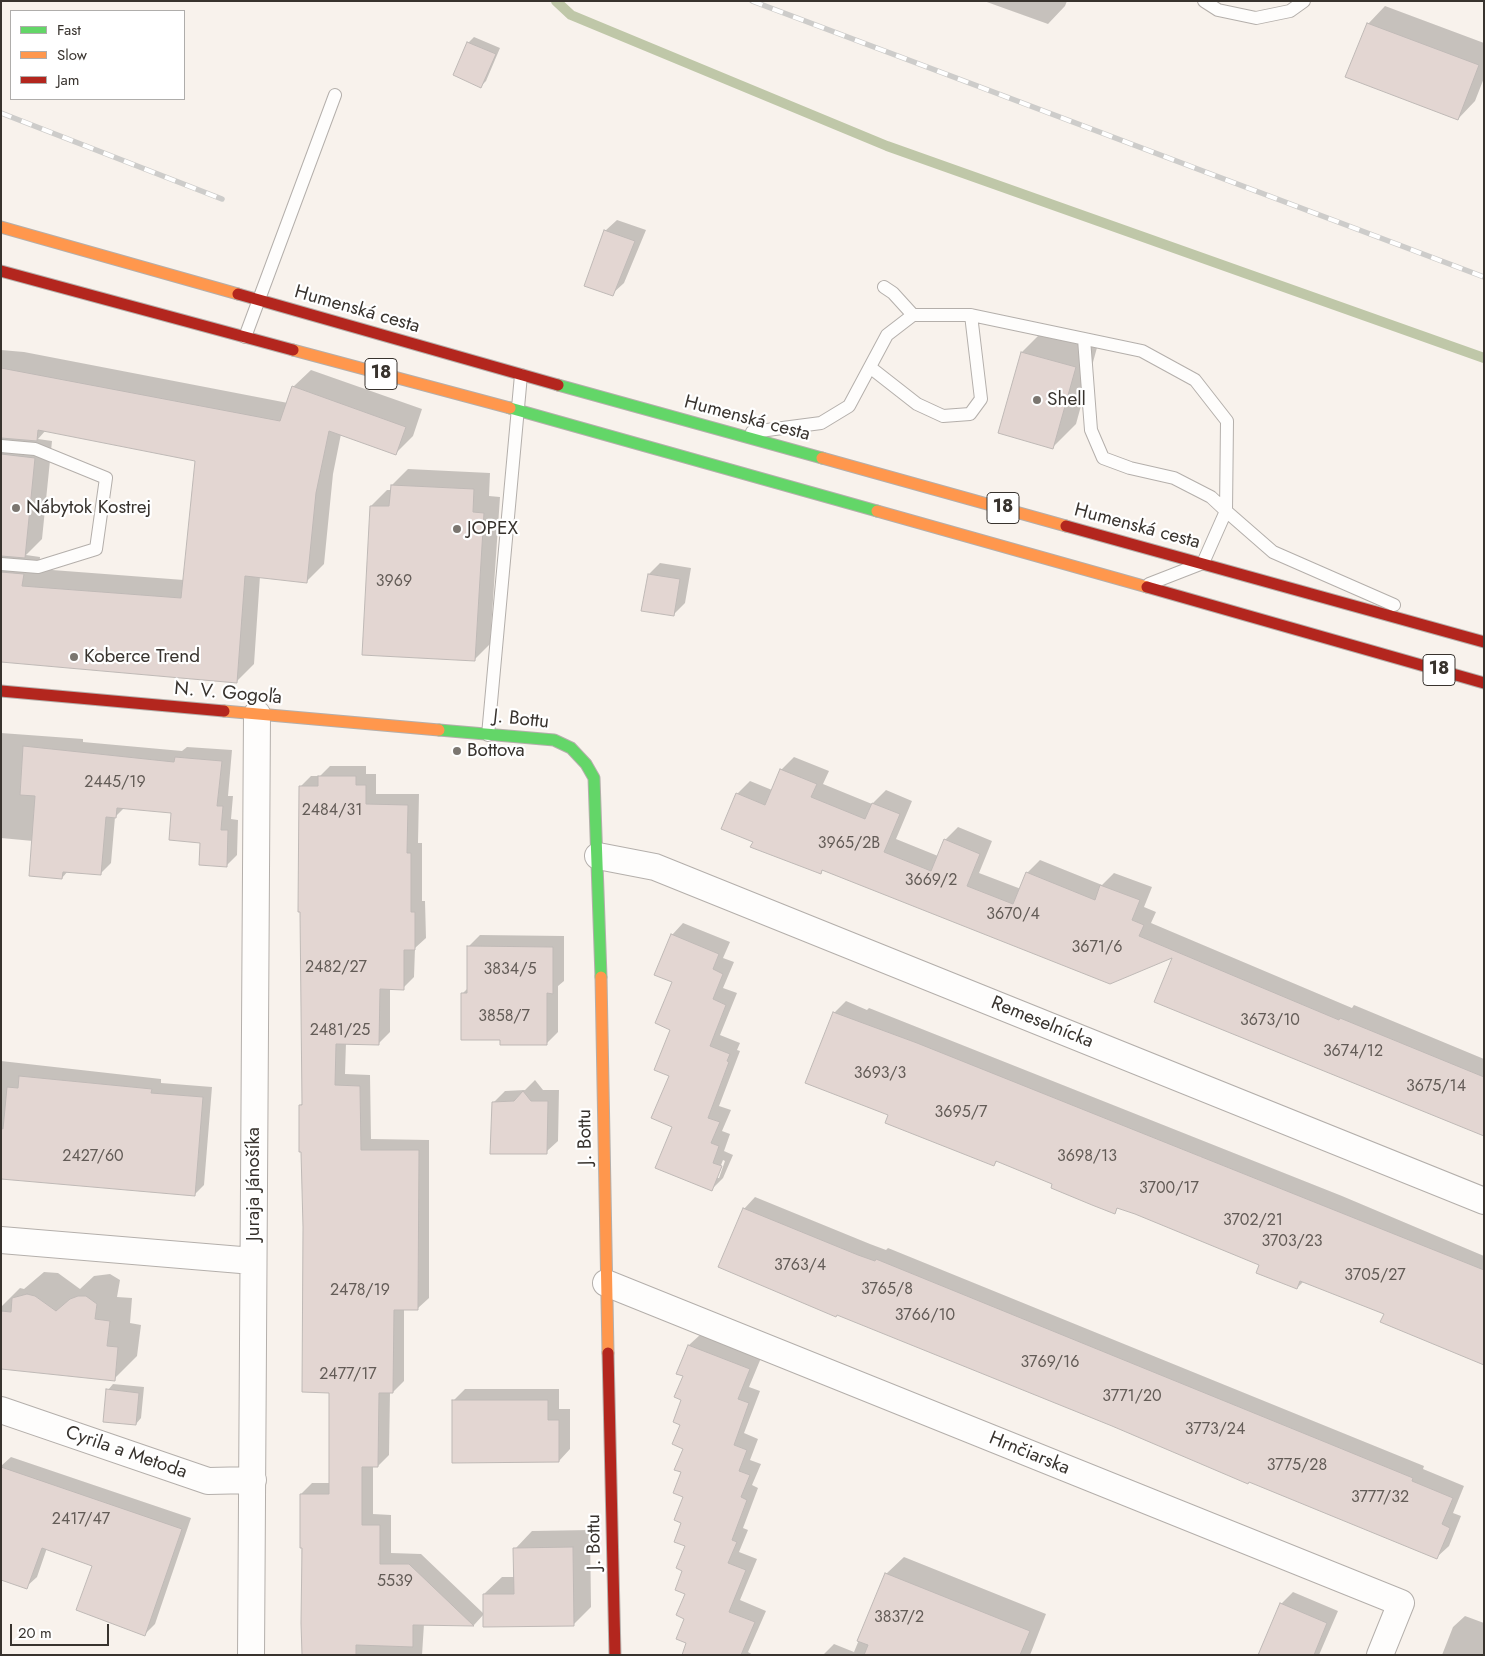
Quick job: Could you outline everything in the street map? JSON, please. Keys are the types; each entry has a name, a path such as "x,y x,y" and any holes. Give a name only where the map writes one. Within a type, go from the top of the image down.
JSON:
{"main road":[{"name":"Humenská cesta","path":"1,227 521,375 1484,642"},
{"name":"18","path":"1,271 516,410 1484,683"},
{"name":"N. V. Gogoľa","path":"1,691 452,731"},
{"name":"J. Bottu","path":"452,731 554,740 571,748 586,764 594,778 598,856 615,1655"}],"street":[{"name":"Juraja Jánošíka","path":"251,1655 257,714"},
{"name":"Remeselnícka","path":"598,856 655,867 1484,1201"},
{"path":"1,1240 253,1261"},
{"name":"Hrnčiarska","path":"606,1284 1401,1603 1380,1655"},
{"name":"Cyrila a Metoda","path":"1,1410 208,1481 253,1480"}],"lane":[{"path":"1204,1 1218,10 1256,18 1290,11 1304,1"},
{"path":"245,337 334,95"},
{"path":"884,287 894,293 913,315"},
{"path":"734,434 821,423 849,406 871,368 886,335 913,315 971,315 1142,351 1196,380 1227,421 1226,511 1203,563 1145,586"},
{"path":"871,368 917,404 943,416 970,414 981,399 971,315"},
{"path":"1084,339 1091,430 1103,458 1130,468 1174,478 1211,497 1273,552 1462,636"},
{"path":"488,734 516,410 521,375"},
{"path":"1,446 36,449 106,478 96,549 38,567 1,564"}],"building":[{"path":"1367,23 1479,65 1458,120 1345,77"},
{"path":"467,42 496,54 481,88 453,75"},
{"path":"604,230 635,241 613,296 584,286"},
{"name":"Shell","path":"1021,352 1076,367 1053,449 998,433"},
{"path":"1,368 280,421 292,386 406,427 396,455 329,431 316,493 307,583 245,576 237,683 1,662 1,572 24,574 22,586 181,598 195,461 38,430 37,441 1,438"},
{"name":"Nábytok Kostrej","path":"1,454 35,458 25,558 1,556"},
{"path":"391,485 474,489 473,512 484,513 475,661 362,655 370,506 389,506"},
{"path":"648,574 680,579 674,616 641,611"},
{"path":"23,746 174,762 175,757 222,761 217,806 223,806 221,830 228,830 227,867 199,865 200,843 169,840 171,813 117,808 116,818 106,817 101,875 63,872 62,879 29,876 35,796 20,795"},
{"path":"780,769 817,784 811,797 865,819 872,803 900,814 884,852 931,871 944,839 980,854 967,886 1013,904 1026,872 1095,900 1100,885 1140,900 1132,920 1144,925 1139,936 1339,1020 1340,1018 1484,1077 1484,1136 1154,1002 1172,958 1110,984 822,870 821,874 750,847 753,842 721,829 736,793 765,805"},
{"path":"318,776 356,776 356,785 366,785 366,804 408,805 407,853 411,853 411,912 415,912 415,950 404,950 404,990 380,989 379,1045 336,1044 335,1085 360,1086 361,1150 419,1150 418,1310 394,1310 393,1393 379,1393 378,1467 362,1467 362,1525 380,1525 380,1564 409,1564 474,1626 413,1625 413,1647 356,1645 356,1655 302,1655 300,1494 329,1494 329,1393 302,1392 303,1227 301,1152 299,1152 299,1105 302,1105 300,912 298,912 299,786 318,786"},
{"path":"671,934 719,954 713,969 723,974 713,999 726,1005 710,1046 730,1054 727,1061 729,1062 708,1118 720,1122 711,1143 719,1146 713,1163 722,1166 712,1191 655,1168 672,1127 651,1118 669,1076 654,1070 670,1030 655,1023 672,982 654,975"},
{"path":"467,946 553,947 553,994 547,993 547,1045 500,1045 500,1040 461,1040 461,993 467,993"},
{"path":"833,1012 917,1043 1484,1270 1484,1365 1380,1322 1384,1314 1300,1281 1297,1289 1256,1273 1259,1265 1135,1214 1117,1208 1115,1214 1092,1205 1051,1188 1052,1184 996,1161 994,1166 885,1123 888,1115 805,1083"},
{"path":"19,1076 152,1089 151,1093 203,1097 195,1196 1,1179 1,1128 3,1129 7,1087 18,1088"},
{"path":"523,1091 531,1101 548,1101 547,1154 490,1154 492,1102 514,1101"},
{"path":"743,1208 858,1255 875,1261 876,1259 1330,1444 1413,1478 1412,1481 1453,1498 1442,1524 1450,1528 1437,1559 1249,1482 1248,1484 1112,1426 837,1315 836,1317 718,1267"},
{"path":"27,1294 35,1296 56,1311 70,1299 78,1296 86,1296 97,1304 95,1319 110,1321 107,1346 118,1347 115,1381 1,1369 1,1311 11,1312 12,1298"},
{"path":"688,1345 750,1369 738,1399 749,1403 734,1445 747,1450 739,1471 750,1475 741,1497 747,1500 732,1540 737,1542 728,1563 746,1570 729,1612 755,1622 741,1655 682,1655 686,1643 676,1639 684,1619 676,1615 685,1594 675,1590 682,1571 676,1568 685,1546 674,1542 681,1523 674,1520 683,1497 673,1493 681,1472 674,1470 683,1449 672,1444 680,1425 673,1422 681,1400 674,1397 683,1376 676,1374"},
{"path":"106,1389 139,1393 136,1425 103,1422"},
{"path":"452,1400 548,1400 548,1420 559,1420 559,1462 452,1463"},
{"path":"1,1467 182,1529 145,1636 76,1610 92,1566 42,1548 27,1589 1,1580"},
{"path":"573,1547 574,1626 483,1627 483,1594 514,1594 513,1548"},
{"path":"885,1573 1030,1631 1020,1655 864,1655 868,1645 857,1641"},
{"path":"1280,1603 1327,1623 1314,1655 1258,1655"}],"waterway":[{"path":"556,1 571,15 887,146 1484,358"}],"railway":[{"path":"752,1 1484,277"},
{"path":"1,113 222,199"}],"traffic: fast":[{"path":"558,385 822,458"},
{"path":"510,408 877,511"},
{"path":"439,730 554,740 571,748 586,764 594,778 601,977"}],"traffic: slow":[{"path":"1,227 238,294"},
{"path":"293,350 510,408"},
{"path":"822,458 1066,526"},
{"path":"877,511 1147,587"},
{"path":"224,711 439,730"},
{"path":"601,977 608,1353"}],"traffic: jam":[{"path":"1,271 293,350"},
{"path":"238,294 558,385"},
{"path":"1066,526 1484,642"},
{"path":"1147,587 1484,683"},
{"path":"1,691 224,711"},
{"path":"608,1353 615,1655"}],"place":[{"name":"Shell","path":"1037,400"},
{"name":"Nábytok Kostrej","path":"16,508"},
{"name":"JOPEX","path":"457,529"},
{"name":"Koberce Trend","path":"74,657"},
{"name":"Bottova","path":"457,751"}]}
